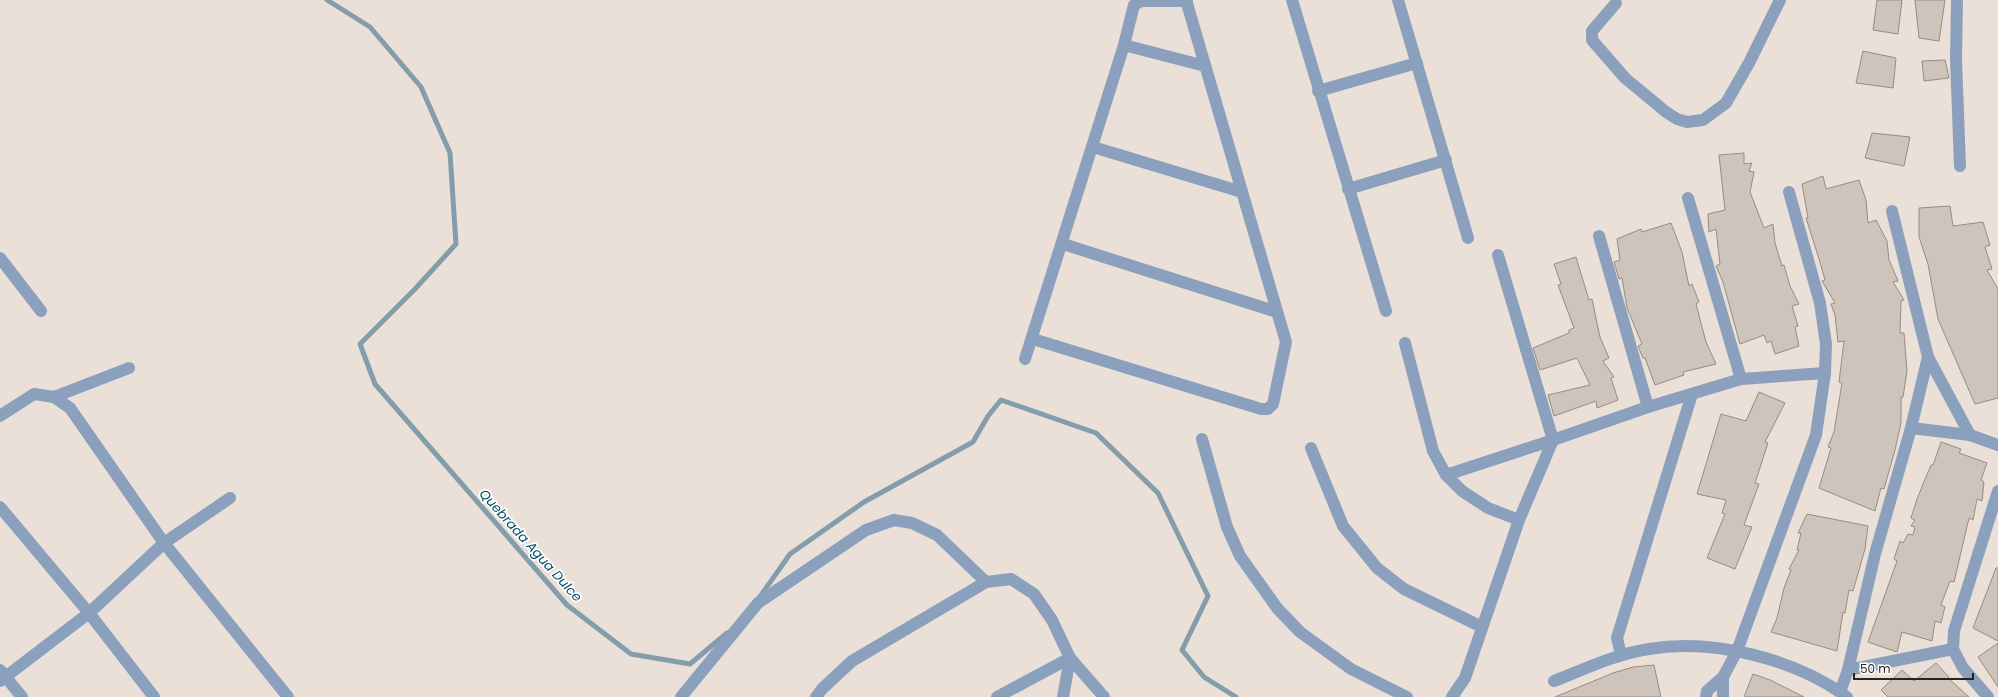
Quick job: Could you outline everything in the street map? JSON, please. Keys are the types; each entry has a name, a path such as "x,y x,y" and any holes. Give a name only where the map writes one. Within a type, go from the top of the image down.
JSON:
{"street":[{"path":"1026,359 1093,147 1124,45 1134,5 1142,0 1186,0 1286,342 1273,404 1268,409 1260,409 1033,339"},
{"path":"1292,0 1318,91 1386,311"},
{"path":"1398,0 1468,238"},
{"path":"1616,3 1592,31 1592,40 1598,49 1631,83 1666,112 1677,119 1687,122 1703,120 1726,103 1749,63 1780,0"},
{"path":"1957,0 1956,59 1960,166"},
{"path":"1124,45 1205,66"},
{"path":"1318,91 1417,63"},
{"path":"1093,147 1242,192"},
{"path":"1348,189 1446,160"},
{"path":"1706,697 1708,691 1724,677 1737,651 1816,435 1825,373 1826,344 1820,303 1789,192"},
{"path":"1688,198 1741,379"},
{"path":"1892,210 1928,357 1970,435"},
{"path":"1600,236 1648,407"},
{"path":"1063,244 1277,312"},
{"path":"1452,697 1465,678 1519,520 1553,440 1498,255"},
{"path":"0,258 41,310"},
{"path":"1405,343 1433,451 1446,474 1462,491 1488,508 1519,520"},
{"path":"1554,681 1621,655 1650,649 1696,646 1737,651 1792,667 1843,695 1875,554 1911,428 1928,357"},
{"path":"54,397 129,368"},
{"path":"1446,474 1553,440 1648,407 1741,379 1825,373"},
{"path":"0,416 34,394 54,397 70,408 164,543 288,697"},
{"path":"1621,655 1617,638 1692,394"},
{"path":"1911,428 1970,435 1998,445"},
{"path":"1202,439 1227,527 1240,556 1277,608 1300,632 1351,669 1407,697"},
{"path":"1311,448 1343,526 1377,568 1404,589 1482,627"},
{"path":"1988,697 1963,668 1953,649 1954,632 1998,491"},
{"path":"22,697 2,676 89,613 164,543 230,498"},
{"path":"0,507 89,613 154,697"},
{"path":"681,697 758,603 866,530 894,520 912,523 937,535 986,582"},
{"path":"816,697 822,689 852,661 986,582 1011,579 1034,594 1052,620 1070,658 1104,697"},
{"path":"1848,670 1953,649"},
{"path":"997,697 1070,658"},
{"path":"1063,697 1070,658"},
{"path":"1723,697 1724,677"}],"building":[{"path":"1877,0 1902,0 1898,34 1873,30"},
{"path":"1915,0 1945,0 1939,41 1919,38"},
{"path":"1863,51 1896,58 1893,88 1856,83"},
{"path":"1945,60 1949,78 1924,81 1922,61"},
{"path":"1872,133 1910,137 1904,166 1865,158"},
{"path":"1744,153 1744,164 1752,163 1749,171 1754,172 1750,192 1764,228 1773,224 1775,243 1782,266 1784,265 1790,286 1799,304 1792,306 1798,326 1795,327 1799,346 1775,354 1771,341 1767,343 1764,335 1740,344 1723,282 1716,266 1720,264 1716,229 1709,232 1708,214 1725,210 1719,155"},
{"path":"1823,176 1826,189 1859,180 1866,200 1868,223 1876,220 1887,241 1889,260 1898,281 1893,282 1904,300 1901,301 1900,333 1904,333 1907,371 1903,397 1901,397 1901,423 1884,489 1881,488 1875,511 1819,488 1831,448 1828,447 1834,432 1842,383 1839,382 1844,341 1838,342 1835,315 1831,304 1835,303 1822,281 1825,280 1806,218 1808,218 1802,184"},
{"path":"1950,206 1953,226 1983,222 1990,245 1985,247 1992,269 1987,270 1998,289 1998,398 1975,404 1938,319 1928,264 1919,237 1919,208"},
{"path":"1671,223 1682,252 1689,286 1692,284 1699,302 1696,304 1706,342 1716,364 1683,372 1684,375 1655,385 1645,358 1643,358 1638,346 1642,344 1627,308 1622,278 1619,279 1614,262 1620,260 1617,239 1641,229 1642,232"},
{"path":"1576,257 1589,300 1592,299 1600,337 1609,358 1603,361 1614,377 1611,378 1618,400 1597,408 1596,401 1554,416 1548,395 1590,385 1577,358 1540,370 1533,348 1569,333 1569,330 1574,328 1558,285 1561,284 1554,264"},
{"path":"1759,392 1785,403 1765,442 1768,443 1755,483 1759,484 1744,525 1752,527 1735,569 1707,558 1725,514 1722,513 1726,500 1697,494 1721,414 1746,421"},
{"path":"1941,442 1961,449 1959,453 1987,463 1981,480 1984,482 1982,501 1977,499 1973,520 1969,518 1954,582 1950,581 1941,605 1945,607 1941,623 1935,621 1932,641 1902,632 1897,652 1868,642 1897,561 1894,559 1900,541 1903,543 1908,534 1913,535 1915,527 1911,526 1915,520 1911,518 1917,499 1931,465 1933,465"},
{"path":"1807,514 1868,526 1865,549 1853,591 1849,590 1845,613 1843,612 1837,651 1771,632 1777,618 1784,588 1791,570 1789,569 1799,550 1797,550 1801,533 1798,533"},
{"path":"1996,568 1998,568 1998,641 1973,628"},
{"path":"1998,643 1998,687 1978,657"},
{"path":"1936,663 1949,677 1948,678 1969,697 1888,697 1881,690 1902,670 1914,681"},
{"path":"1654,665 1661,697 1555,697 1613,673 1633,667"},
{"path":"1753,674 1770,680 1804,697 1744,697"}],"waterway":[{"name":"Quebrada Agua Dulce","path":"327,0 370,27 421,87 450,153 456,244 415,289 360,344 375,384 567,605 631,654 690,664 727,633"},
{"name":"Quebrada Agua Dulce","path":"759,598 790,554 864,502 973,442 988,416 1001,400 1096,433 1158,493 1208,596 1182,650 1204,677 1236,697"}]}
